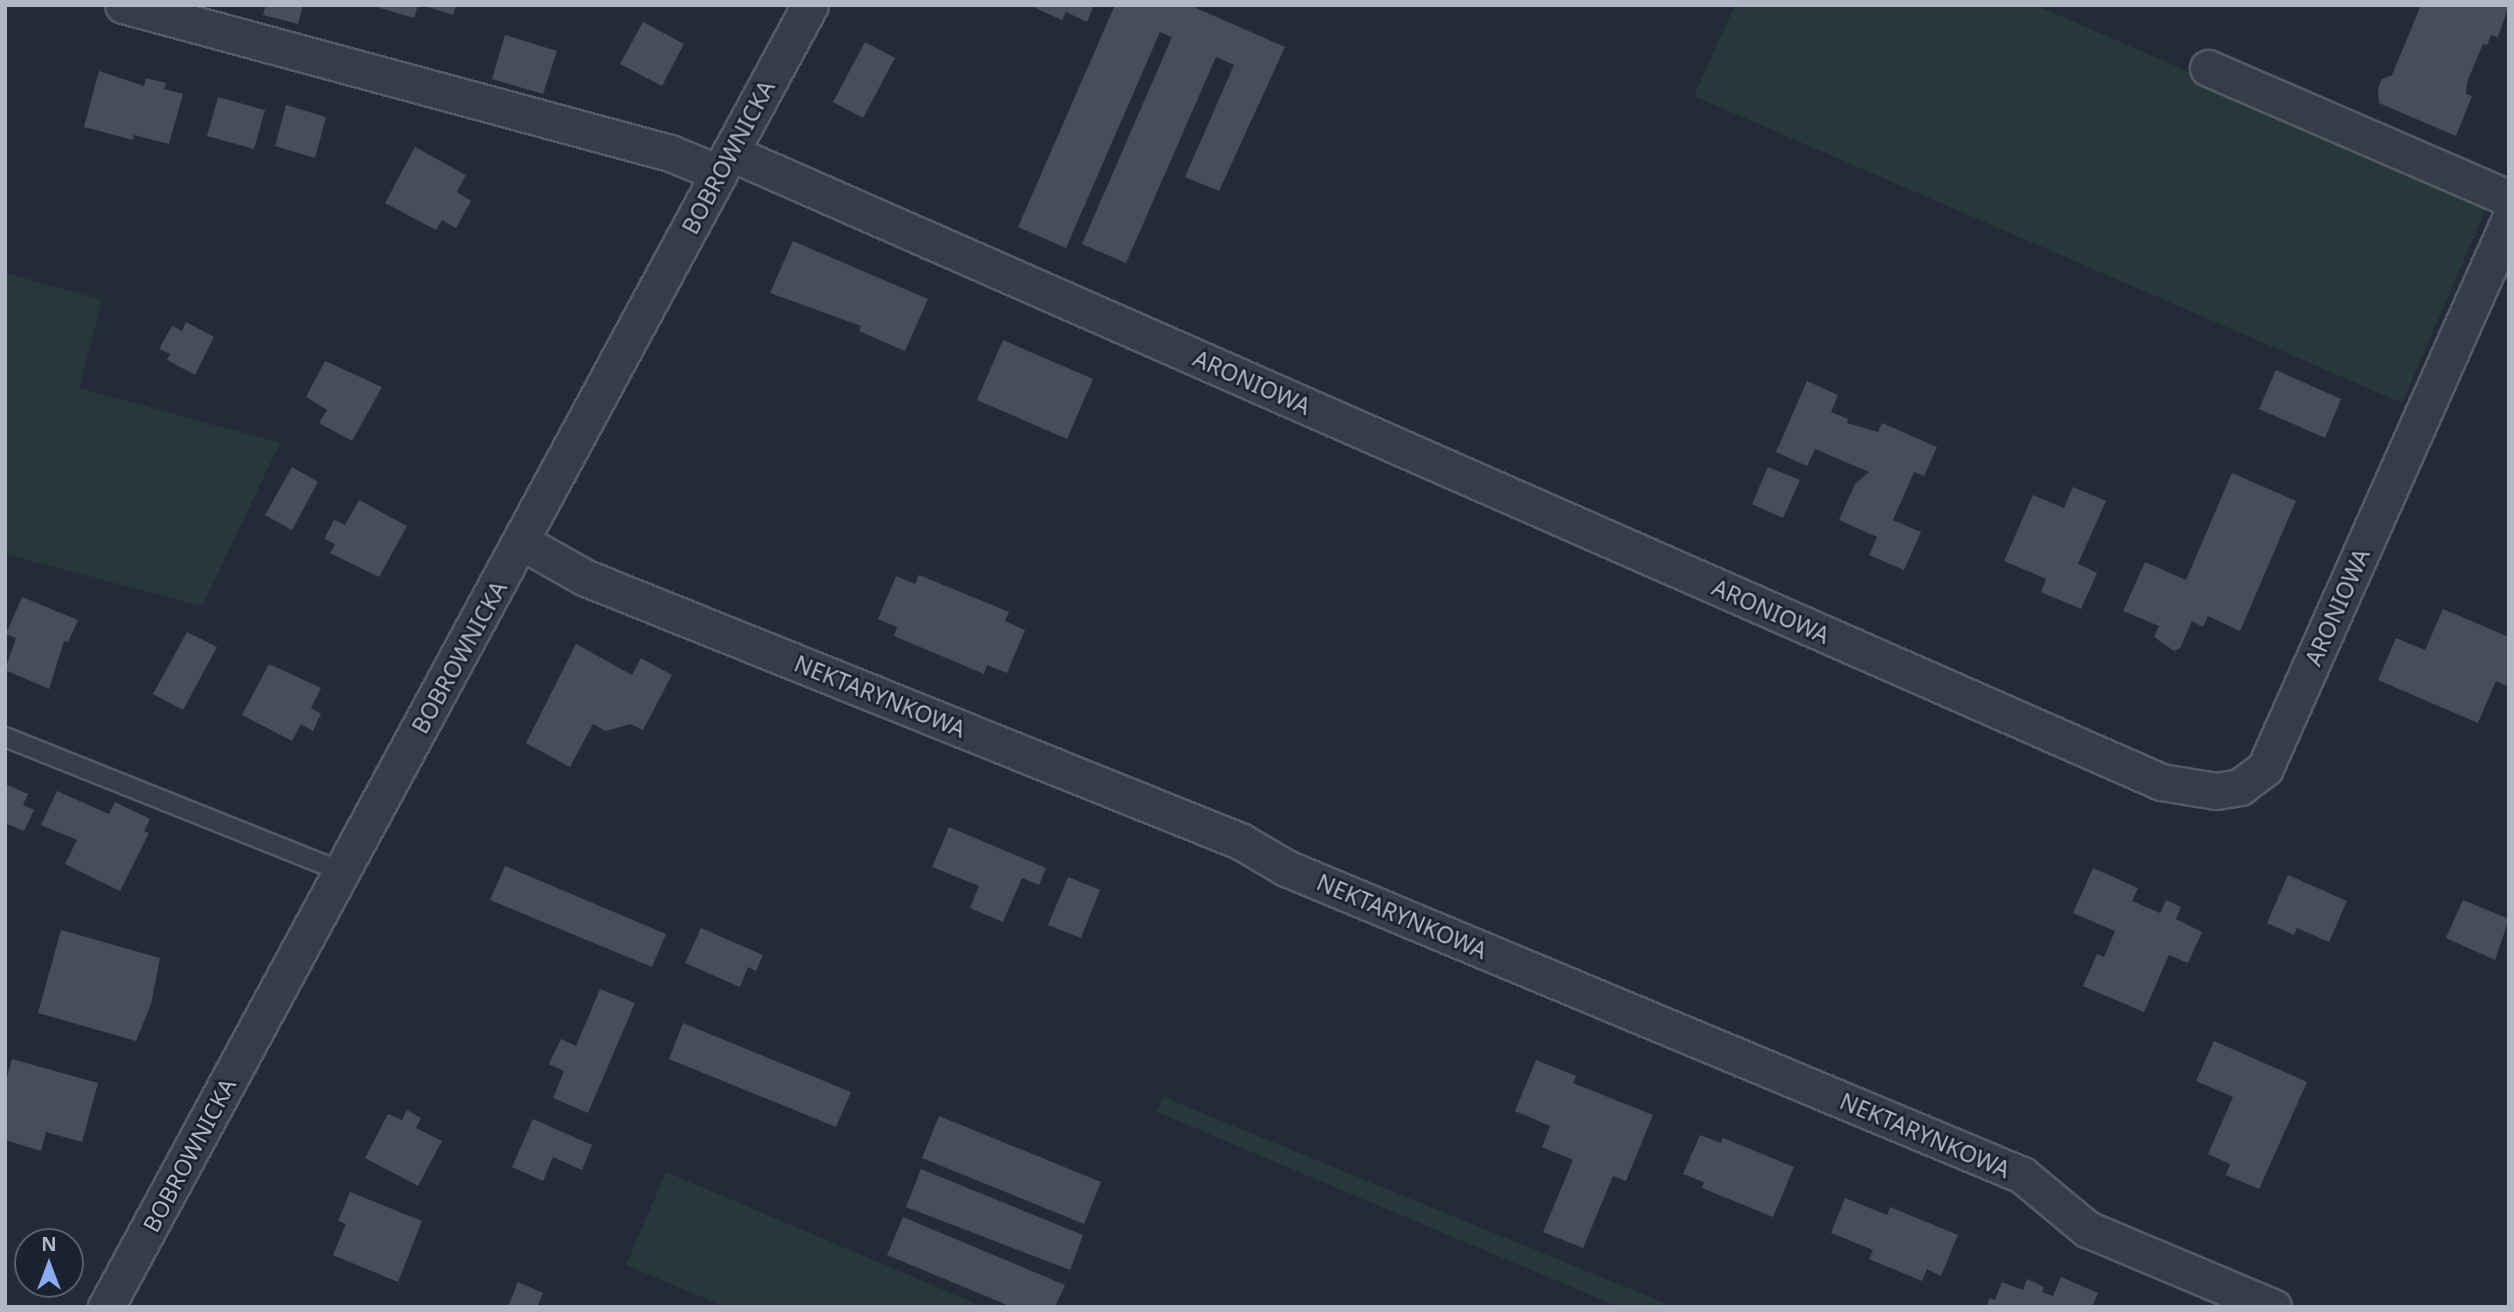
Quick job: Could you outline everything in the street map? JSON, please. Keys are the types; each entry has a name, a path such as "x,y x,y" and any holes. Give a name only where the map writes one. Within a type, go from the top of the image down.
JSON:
{"street":[{"name":"ARONIOWA","path":"122,5 670,153 725,163 2161,782 2216,791 2240,787 2264,768 2509,220"},
{"name":"BOBROWNICKA","path":"106,1307 810,5"},
{"path":"2208,68 2509,198"},
{"name":"NEKTARYNKOWA","path":"522,542 586,578 1240,841 1286,868 2022,1175 2087,1229 2273,1307"}],"lane":[{"path":"5,737 342,872"}],"shaded area":[{"path":"1735,5 2035,5 2489,202 2402,403 1694,96"},
{"path":"5,273 102,300 79,388 280,443 202,606 5,554"},
{"path":"1163,1097 1674,1307 1619,1307 1157,1112"},
{"path":"666,1172 984,1307 725,1307 626,1265"}],"building":[{"path":"266,5 303,5 298,24 263,15"},
{"path":"370,5 418,5 414,18"},
{"path":"422,5 456,5 453,15"},
{"path":"1029,5 1094,5 1087,22 1066,12 1062,20"},
{"path":"1115,5 1189,5 1285,47 1219,191 1185,177 1234,65 1216,57 1126,263 1082,244 1172,37 1160,32 1066,248 1018,227"},
{"path":"2421,5 2509,5 2498,37 2491,35 2487,45 2483,44 2467,82 2466,94 2472,96 2456,136 2379,103 2378,88 2382,79 2392,75"},
{"path":"643,22 684,44 662,86 620,64"},
{"path":"505,35 557,51 543,94 492,79"},
{"path":"865,42 895,58 863,118 833,102"},
{"path":"99,71 144,86 146,78 166,83 164,89 183,94 169,144 134,135 133,140 84,127"},
{"path":"218,97 265,110 254,149 207,136"},
{"path":"286,105 326,117 315,158 275,146"},
{"path":"415,147 466,175 457,192 471,201 456,228 442,220 436,230 385,203"},
{"path":"793,241 928,299 905,351 859,331 861,326 770,293"},
{"path":"186,322 214,337 195,375 167,360 170,354 159,349 172,326 182,331"},
{"path":"1003,340 1093,379 1067,439 977,400"},
{"path":"325,361 382,387 352,441 319,423 327,410 306,397"},
{"path":"2276,370 2341,399 2325,438 2259,409"},
{"path":"1807,381 1838,395 1831,412 1848,419 1847,423 1878,432 1882,423 1937,447 1924,476 1914,472 1893,520 1921,532 1904,570 1869,555 1877,537 1839,520 1855,484 1869,472 1815,449 1807,466 1776,452"},
{"path":"292,467 318,482 292,530 265,515"},
{"path":"1768,467 1800,480 1783,518 1752,504"},
{"path":"2232,473 2296,501 2240,631 2208,616 2203,627 2192,621 2180,648 2174,651 2154,637 2159,626 2123,611 2145,562 2186,580"},
{"path":"2073,487 2106,501 2078,564 2097,573 2081,609 2041,592 2046,579 2004,561 2033,495 2064,508"},
{"path":"359,500 407,526 379,577 330,553 335,544 324,539 334,520 345,525"},
{"path":"919,575 1009,612 1005,621 1025,630 1007,673 987,665 984,674 894,636 897,627 878,619 896,576 915,584"},
{"path":"22,597 78,620 68,642 64,641 49,689 5,670 16,638 6,634"},
{"path":"2443,609 2509,637 2509,687 2496,681 2478,723 2378,680 2396,638 2425,650"},
{"path":"187,632 217,647 183,710 153,694"},
{"path":"576,644 632,675 641,658 672,675 643,730 630,724 606,731 593,724 570,767 526,743"},
{"path":"269,664 321,688 311,708 321,714 313,731 301,724 292,741 242,715"},
{"path":"5,784 28,794 23,805 34,810 24,831 5,823"},
{"path":"57,791 109,814 115,802 150,819 144,831 149,833 120,891 65,864 77,840 41,825"},
{"path":"949,827 1046,868 1039,885 1022,878 1003,922 970,908 979,886 932,867"},
{"path":"505,866 666,934 652,967 490,900"},
{"path":"2093,868 2138,888 2132,901 2160,913 2166,900 2181,907 2176,919 2202,932 2188,963 2169,955 2144,1012 2083,986 2097,954 2104,957 2115,931 2073,913"},
{"path":"2288,875 2347,901 2329,942 2297,928 2294,935 2267,923"},
{"path":"1068,877 1100,890 1081,938 1048,925"},
{"path":"2463,900 2509,919 2495,960 2446,938"},
{"path":"701,928 763,955 756,971 748,967 740,987 685,963"},
{"path":"61,930 160,958 151,1004 136,1041 38,1013"},
{"path":"600,989 635,1003 588,1113 553,1098 564,1071 549,1064 561,1039 576,1046"},
{"path":"683,1023 851,1092 836,1127 669,1059"},
{"path":"2214,1041 2307,1082 2259,1189 2226,1175 2230,1164 2208,1154 2233,1097 2196,1081"},
{"path":"12,1059 98,1083 82,1142 46,1132 41,1151 5,1140 5,1083"},
{"path":"1536,1060 1576,1076 1573,1083 1653,1115 1626,1181 1613,1176 1583,1248 1543,1232 1573,1160 1542,1147 1550,1126 1515,1111"},
{"path":"407,1110 421,1118 416,1128 442,1141 418,1186 365,1158 388,1114 402,1120"},
{"path":"939,1116 1101,1182 1084,1224 922,1158"},
{"path":"533,1119 592,1145 582,1170 553,1157 543,1181 512,1167"},
{"path":"1700,1135 1721,1143 1723,1138 1794,1167 1773,1217 1702,1188 1704,1182 1683,1174"},
{"path":"921,1169 1083,1235 1070,1270 906,1207"},
{"path":"350,1192 422,1221 398,1282 333,1255 346,1224 338,1221"},
{"path":"1845,1198 1887,1215 1890,1207 1958,1235 1941,1276 1927,1269 1922,1281 1869,1259 1873,1250 1831,1233"},
{"path":"903,1217 1065,1285 1055,1307 1012,1307 887,1255"},
{"path":"2061,1277 2098,1293 2092,1307 1986,1307 1990,1298 1995,1300 2002,1282 2023,1290 2027,1279 2044,1287 2042,1292 2053,1296"},
{"path":"518,1282 543,1293 537,1307 508,1307"}]}
